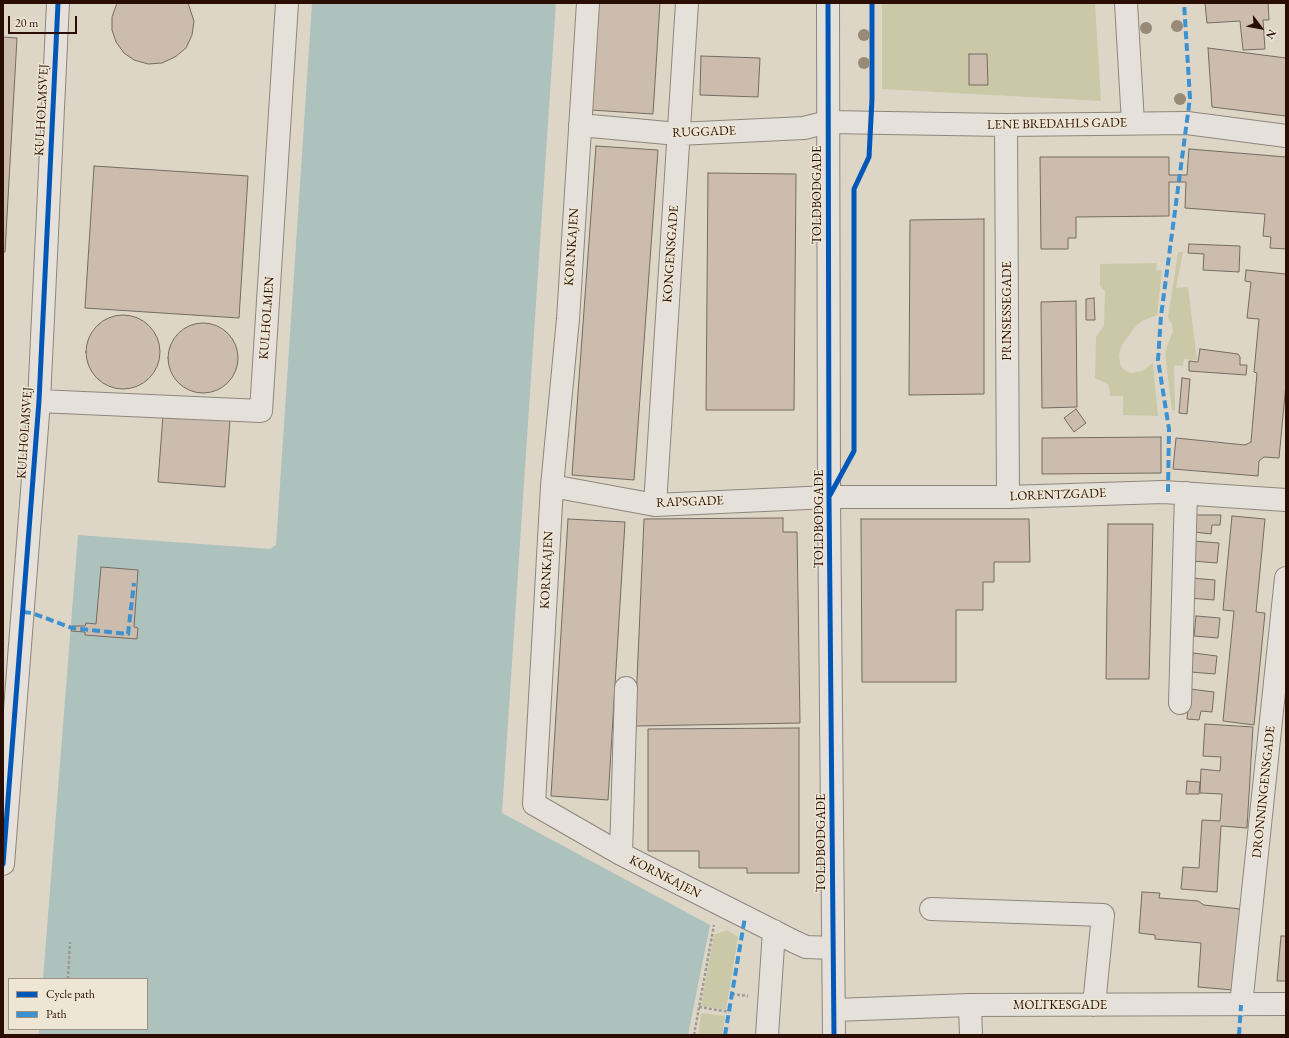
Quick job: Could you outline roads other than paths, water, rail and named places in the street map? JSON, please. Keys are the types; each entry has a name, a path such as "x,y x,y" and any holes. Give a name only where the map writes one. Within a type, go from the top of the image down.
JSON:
{"street":[{"name":"KULHOLMSVEJ","path":"3,864 39,401 58,3"},
{"name":"KULHOLMEN","path":"39,401 261,411 287,3"},
{"name":"KORNKAJEN","path":"588,3 568,319 552,486 534,804 621,854 806,947 833,948"},
{"name":"KONGENSGADE","path":"655,504 687,3"},
{"name":"TOLDBODGADE","path":"828,3 829,497 834,1035"},
{"path":"1126,3 1133,123"},
{"name":"RUGGADE","path":"580,125 678,134 804,128 828,122"},
{"name":"LENE BREDAHLS GADE","path":"828,122 1006,125 1187,123 1286,136"},
{"name":"PRINSESSEGADE","path":"1006,125 1008,497"},
{"name":"RAPSGADE","path":"552,486 655,504 829,497"},
{"name":"LORENTZGADE","path":"829,497 1008,497 1163,492 1286,500"},
{"path":"1180,703 1186,493"},
{"name":"DRONNINGENSGADE","path":"1241,1005 1286,578"},
{"path":"621,854 626,688"},
{"path":"931,909 1103,915 1094,1005"},
{"path":"767,1035 774,931"},
{"name":"MOLTKESGADE","path":"834,1010 970,1005 1286,1004"},
{"path":"970,1005 971,1035"}],"water":[{"path":"312,3 556,3 502,813 710,925 688,1035 39,1035 39,1030 148,1030 148,978 43,978 78,535 270,549 276,545"}]}
